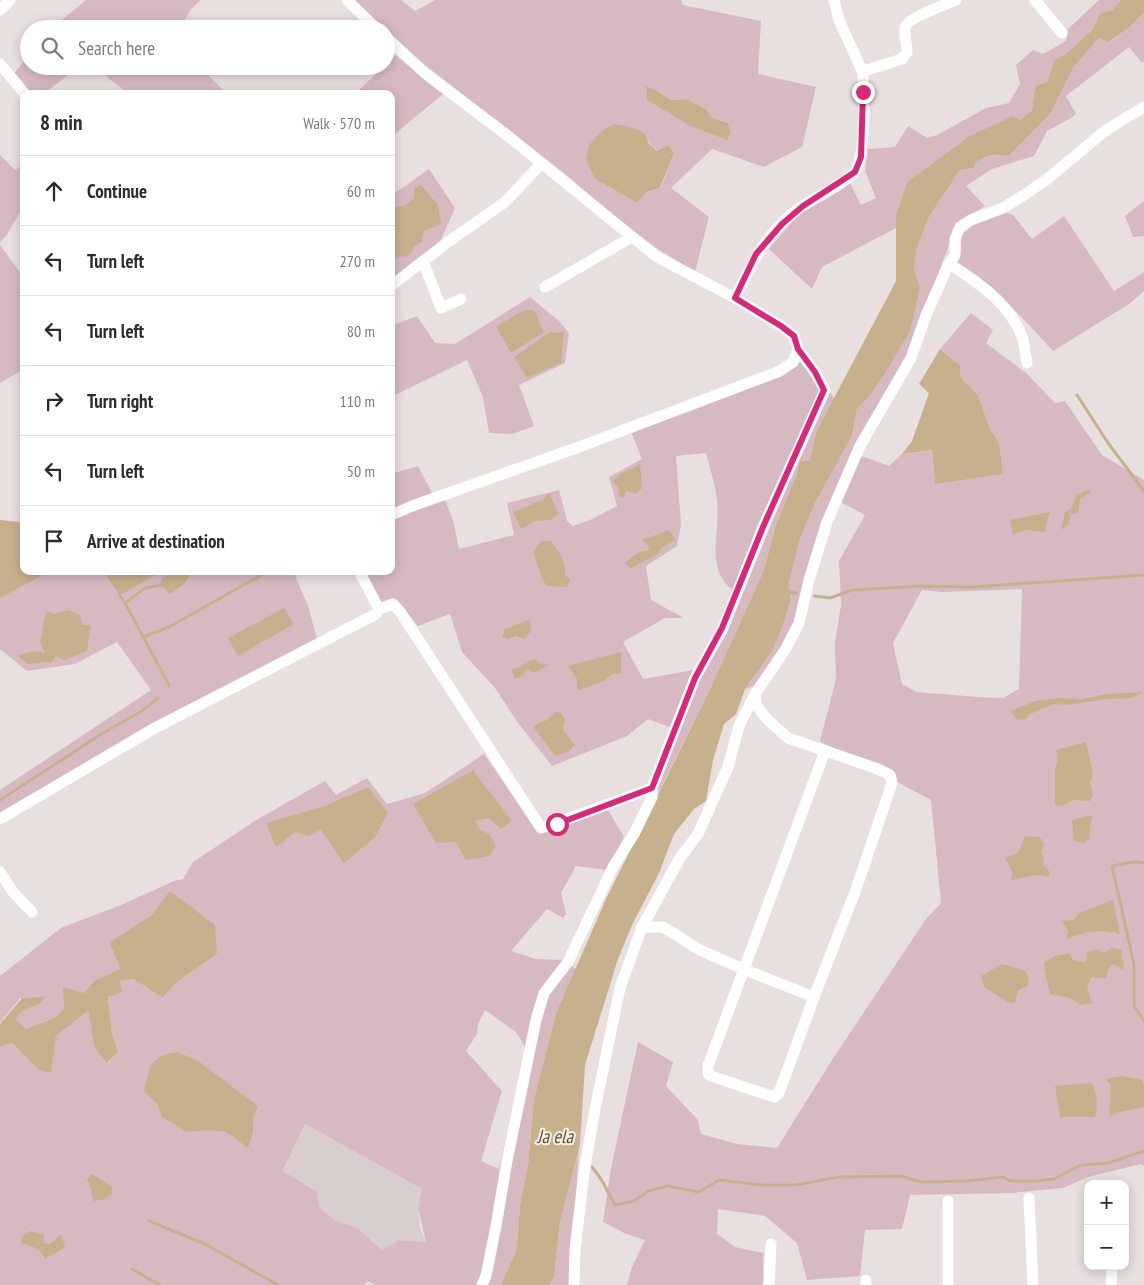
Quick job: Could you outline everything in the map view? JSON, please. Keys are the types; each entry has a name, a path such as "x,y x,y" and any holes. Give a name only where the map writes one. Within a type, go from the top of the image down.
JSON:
{"street":[{"path":"0,10 10,0"},
{"path":"347,0 368,20"},
{"path":"735,298 756,254 782,224 803,206 855,172 861,157 863,73 839,20 834,0"},
{"path":"863,73 866,70 902,60 907,52 904,29 906,24 956,0"},
{"path":"1034,0 1062,33"},
{"path":"395,45 426,74 508,136 656,257 735,298 794,336 798,349 815,372 824,390 763,527 722,628 695,678 652,788 652,797 634,834 613,867 568,962 544,992 536,1020 507,1161 486,1276 482,1285"},
{"path":"0,64 21,90"},
{"path":"574,1285 575,1250 583,1182 595,1109 620,988 642,927 680,858 698,834 728,768 739,726 754,694 784,650 799,623 812,572 836,498 860,446 911,358 926,315 955,255 955,239 960,227 971,220 1003,208 1024,195 1046,180 1106,130 1144,108"},
{"path":"395,283 505,202 541,164"},
{"path":"545,287 632,237"},
{"path":"423,261 441,308 461,299"},
{"path":"950,264 975,281 1009,311 1022,337 1026,363"},
{"path":"395,513 780,371 793,362 798,349"},
{"path":"361,575 379,609"},
{"path":"0,819 153,729 376,614 379,609 393,604 402,613 540,828 557,824 652,788"},
{"path":"754,694 756,705 768,720 788,738 824,751 890,775 892,783 855,892 779,1093 774,1097 711,1076 708,1074 708,1066 824,751"},
{"path":"0,872 13,892 32,912"},
{"path":"642,927 663,927 700,950 814,997"},
{"path":"1029,1198 1034,1285"},
{"path":"948,1201 948,1285"},
{"path":"769,1285 771,1244"},
{"path":"1111,1285 1112,1270"}],"shaded area":[{"path":"86,0 201,0 191,9 184,20 62,20"},
{"path":"353,0 401,0 415,11 435,0 681,0 683,5 761,21 758,74 816,87 802,147 764,167 712,149 671,188 709,217 695,272 658,249 624,224 564,173 421,62 395,38 395,20 375,20","holes":["646,87 659,92 671,100 686,99 705,108 713,118 728,123 731,133 726,139 696,127 647,100","645,133 655,149 674,153 661,188 647,192 637,203 595,179"]},
{"path":"1099,0 1121,0 1112,10 1100,13 1093,29 1066,54 1054,60 1047,82 1035,86 1032,110 1020,120 928,168 907,182 896,214 896,228 822,267 812,289 769,249 797,216 850,183 861,205 876,198 865,171 868,149 895,147 908,126 927,138 937,135 986,108 1009,103 1020,84 1016,65 1033,50 1043,54 1066,41 1068,29"},
{"path":"1144,12 1144,61 1142,63 1129,47 1066,96 1076,114 1047,131 1034,156 992,169 966,186 985,206 957,223 909,353 859,442 793,625 780,649 756,685 745,689 771,653 782,628 791,600 789,583 800,539 815,503 852,436 857,409 867,399 920,287 914,268 917,248 930,215 960,170 974,168 976,162 991,155 1009,156 1050,114 1073,68 1099,38 1110,42 1129,28"},
{"path":"395,55 443,94 395,134 395,90 359,90 375,75 395,75"},
{"path":"20,66 20,75 69,75 48,90 27,90 13,75"},
{"path":"105,75 208,75 223,90 124,90"},
{"path":"0,155 15,170 20,167 20,212 6,236 0,242"},
{"path":"429,169 455,208 439,244 395,276 395,192"},
{"path":"1144,201 1144,236 1133,237 1125,216"},
{"path":"1003,212 1013,215 1032,239 1064,216 1114,291 1144,272 1144,291 1129,304 1053,351 1012,307 978,276 956,263 961,250 961,235 974,224"},
{"path":"0,245 20,272 20,371 0,383"},
{"path":"530,297 559,321 569,333 565,363 519,385 534,426 512,434 489,433 483,397 467,360 395,395 395,324 417,316 435,343 455,344"},
{"path":"971,313 993,330 986,343 1026,373 1055,403 1065,401 1102,455 1144,480 1144,1166 1141,1164 1088,1177 1063,1188 1012,1193 910,1195 902,1229 865,1230 860,1276 807,1280 797,1243 765,1216 718,1209 717,1234 735,1247 763,1253 763,1283 761,1285 627,1285 632,1267 645,1240 626,1234 603,1222 611,1168 638,1042 673,1062 666,1086 698,1120 701,1134 737,1144 777,1148 832,1060 926,919 941,903 931,800 820,741 836,679 835,643 841,605 839,561 865,515 841,502 861,456 889,466 902,454 932,450 935,484 999,443 990,429 978,395 961,378 960,365 940,349","holes":["1022,589 1019,689 1003,698 978,697 917,692 902,684 893,643 922,590 942,592"]},
{"path":"801,362 821,392 732,590 723,581 716,560 717,502 706,453 676,456 681,524 677,546 646,566 651,600 684,618 665,618 623,642 643,679 694,670 672,728 648,719 627,736 552,766 518,723 495,688 462,652 450,614 418,626 393,598 381,602 367,575 395,575 395,519 444,498 453,520 459,549 514,535 507,503 559,490 567,521 573,526 590,520 617,506 609,477 642,459 631,432"},
{"path":"827,388 834,398 816,432 810,461 800,462 797,474 776,524 764,570 705,700 658,793 657,786 702,674 744,591"},
{"path":"418,466 433,495 395,510 395,473"},
{"path":"0,520 20,522 20,575 295,575 308,606 317,639 0,814 0,790 151,690 117,642 75,664 27,671 0,649"},
{"path":"484,754 537,832 608,810 624,837 607,870 576,866 561,893 566,914 563,918 547,909 511,951 536,959 563,960 576,969 556,1013 534,1099 528,1165 520,1204 517,1248 501,1285 375,1285 367,1281 365,1285 0,1285 0,1047 12,1043 39,1070 53,1051 56,1036 88,1011 94,1047 108,1063 118,1052 112,1033 108,997 120,981 133,979 163,998 177,982 217,954 170,892 151,917 109,942 120,969 95,980 84,993 54,1018 26,1029 14,1019 24,1010 40,1004 44,996 20,998 0,1023 0,976 61,928 183,879 193,862 258,819 325,781 336,795 367,778 387,804 425,793","holes":["485,1010 516,1032 526,1048 499,1169 481,1161 502,1091 466,1051 477,1034 478,1024","305,1124 422,1189 418,1208 426,1242 398,1240 383,1250 357,1228 334,1220 319,1207 317,1192 283,1171"]},
{"path":"305,1124 422,1189 418,1208 420,1228 426,1242 398,1240 384,1250 357,1228 334,1220 283,1172"},
{"path":"579,1149 571,1285 550,1285 554,1277 560,1222"}],"water":[{"name":"Ja ela","path":"1121,0 1144,0 1144,12 1129,28 1109,42 1099,38 1073,68 1050,114 1009,156 991,155 976,162 974,168 960,170 930,215 917,248 914,268 920,287 910,331 884,375 867,399 857,409 852,436 815,503 800,539 789,583 791,600 782,628 771,653 745,689 736,714 724,724 713,760 706,801 694,809 674,834 659,873 632,925 618,959 585,1065 580,1145 560,1222 554,1277 550,1285 501,1285 517,1248 520,1204 528,1165 534,1099 556,1013 607,897 705,700 764,570 776,524 797,474 800,461 810,461 816,432 896,281 896,214 907,182 970,136 1013,116 1020,120 1032,110 1035,86 1047,82 1054,60 1066,54 1093,29 1100,13 1112,10"},
{"path":"646,86 671,100 686,99 705,108 713,118 728,123 731,133 727,140 691,126 647,100"},
{"path":"614,124 630,127 645,133 649,144 657,151 668,145 674,153 660,188 647,192 637,203 595,179 586,159 589,145 602,131"},
{"path":"421,185 438,205 441,224 424,231 422,242 414,246 413,251 406,257 402,256 395,259 395,208 406,205 414,198 414,188"},
{"path":"525,310 534,310 544,332 511,353 496,326"},
{"path":"564,331 561,363 527,378 514,357 550,332 558,333"},
{"path":"940,349 960,365 961,378 978,395 990,429 999,443 1003,474 935,484 932,450 902,454 912,441 929,393 919,384"},
{"path":"640,464 642,488 636,494 626,491 624,498 618,496 620,490 613,481 622,473"},
{"path":"1087,490 1092,492 1080,499 1078,513 1071,514 1069,524 1061,530 1065,512 1072,508 1076,495"},
{"path":"549,493 559,514 550,520 536,521 521,529 513,512 542,500"},
{"path":"1050,512 1044,532 1026,530 1013,535 1010,520"},
{"path":"0,520 20,523 20,575 41,576 0,598"},
{"path":"669,530 676,540 661,548 659,553 631,568 624,563 639,552 648,551 649,546 642,540"},
{"path":"541,541 551,541 560,553 565,575 570,580 567,587 547,586 542,579 533,552"},
{"path":"106,575 153,575 119,594"},
{"path":"168,575 190,575 184,584 170,594 161,585 162,578"},
{"path":"284,608 294,624 238,656 228,638"},
{"path":"68,610 80,615 82,625 91,625 87,651 64,660 56,656 51,663 27,664 17,655 36,651 45,653 40,643 46,611 54,614"},
{"path":"529,620 530,630 525,639 516,636 508,639 502,637 505,629"},
{"path":"621,652 621,674 613,674 604,681 577,691 577,679 568,666"},
{"path":"535,659 539,663 549,665 534,673 527,669 523,676 515,679 512,669"},
{"path":"1144,692 1132,698 1105,699 1069,705 1054,704 1030,714 1026,719 1017,720 1011,711 1035,701 1058,698 1081,699 1108,694"},
{"path":"556,712 561,713 565,720 563,730 575,745 568,752 555,756 534,728 538,723 547,720"},
{"path":"1086,742 1093,774 1090,783 1093,795 1090,801 1074,800 1063,806 1055,805 1055,770 1058,757 1056,750"},
{"path":"473,770 512,821 501,829 489,818 475,821 479,829 489,834 496,846 490,856 466,860 456,842 436,843 413,804"},
{"path":"368,787 388,813 375,837 344,863 320,829 309,836 295,832 276,847 266,823 322,807"},
{"path":"1093,815 1090,839 1083,843 1074,841 1072,820"},
{"path":"1025,836 1040,837 1044,845 1041,851 1044,859 1042,864 1049,871 1049,877 1037,875 1011,880 1012,871 1005,858 1019,852"},
{"path":"170,891 215,925 217,954 177,982 163,998 133,979 120,981 122,992 108,997 112,1033 118,1052 107,1063 94,1047 88,1011 56,1036 51,1073 39,1070 12,1043 0,1047 0,1024 22,998 45,996 40,1004 24,1010 15,1019 26,1029 54,1018 64,1008 63,987 84,993 95,980 120,969 109,942 151,916"},
{"path":"1113,900 1120,934 1092,932 1066,940 1068,931 1062,921 1073,920 1079,913"},
{"path":"1112,948 1121,950 1124,970 1113,964 1108,970 1106,979 1092,977 1087,986 1092,1003 1081,1005 1070,998 1050,994 1044,962 1055,956 1069,953 1073,960 1086,962 1087,952 1098,949 1104,953"},
{"path":"1002,964 1025,971 1029,978 1027,987 1018,992 1015,1003 1008,1002 984,987 981,976"},
{"path":"177,1052 197,1060 258,1106 253,1119 253,1132 248,1148 226,1132 209,1130 186,1132 162,1117 157,1104 144,1091 146,1082 152,1064 156,1060"},
{"path":"1122,1076 1142,1080 1144,1086 1144,1107 1119,1112 1109,1117 1111,1085 1105,1079"},
{"path":"1092,1083 1096,1100 1095,1117 1060,1117 1055,1086"},
{"path":"92,1174 112,1187 112,1194 102,1200 93,1201 87,1179"},
{"path":"31,1231 44,1235 43,1243 50,1244 61,1234 65,1247 45,1259 36,1248 21,1243 22,1236"}],"waterway":[{"path":"1077,395 1108,443 1144,491"},
{"path":"125,603 119,594 153,575"},
{"path":"143,637 169,627 261,575"},
{"path":"815,596 830,598 852,590 922,586 972,587 1144,575"},
{"path":"161,585 145,588 125,603 169,686"},
{"path":"787,592 796,593"},
{"path":"0,800 103,733 142,711 158,698"},
{"path":"1144,863 1135,862 1112,866 1134,964 1134,1006 1144,1021"},
{"path":"592,1167 615,1205 634,1201 648,1191 667,1186 699,1192 719,1180 761,1185 796,1185 839,1177 901,1176 920,1182 967,1181 1003,1177 1010,1181 1036,1181 1054,1179 1081,1165 1108,1163 1144,1151"},
{"path":"149,1221 205,1244 278,1285"},
{"path":"132,1269 160,1285"}],"route":[{"path":"557,824 652,788 695,678 722,628 763,527 824,390 815,372 798,349 794,336 735,298 756,254 771,235 793,213 855,172 861,157 863,92"}]}
